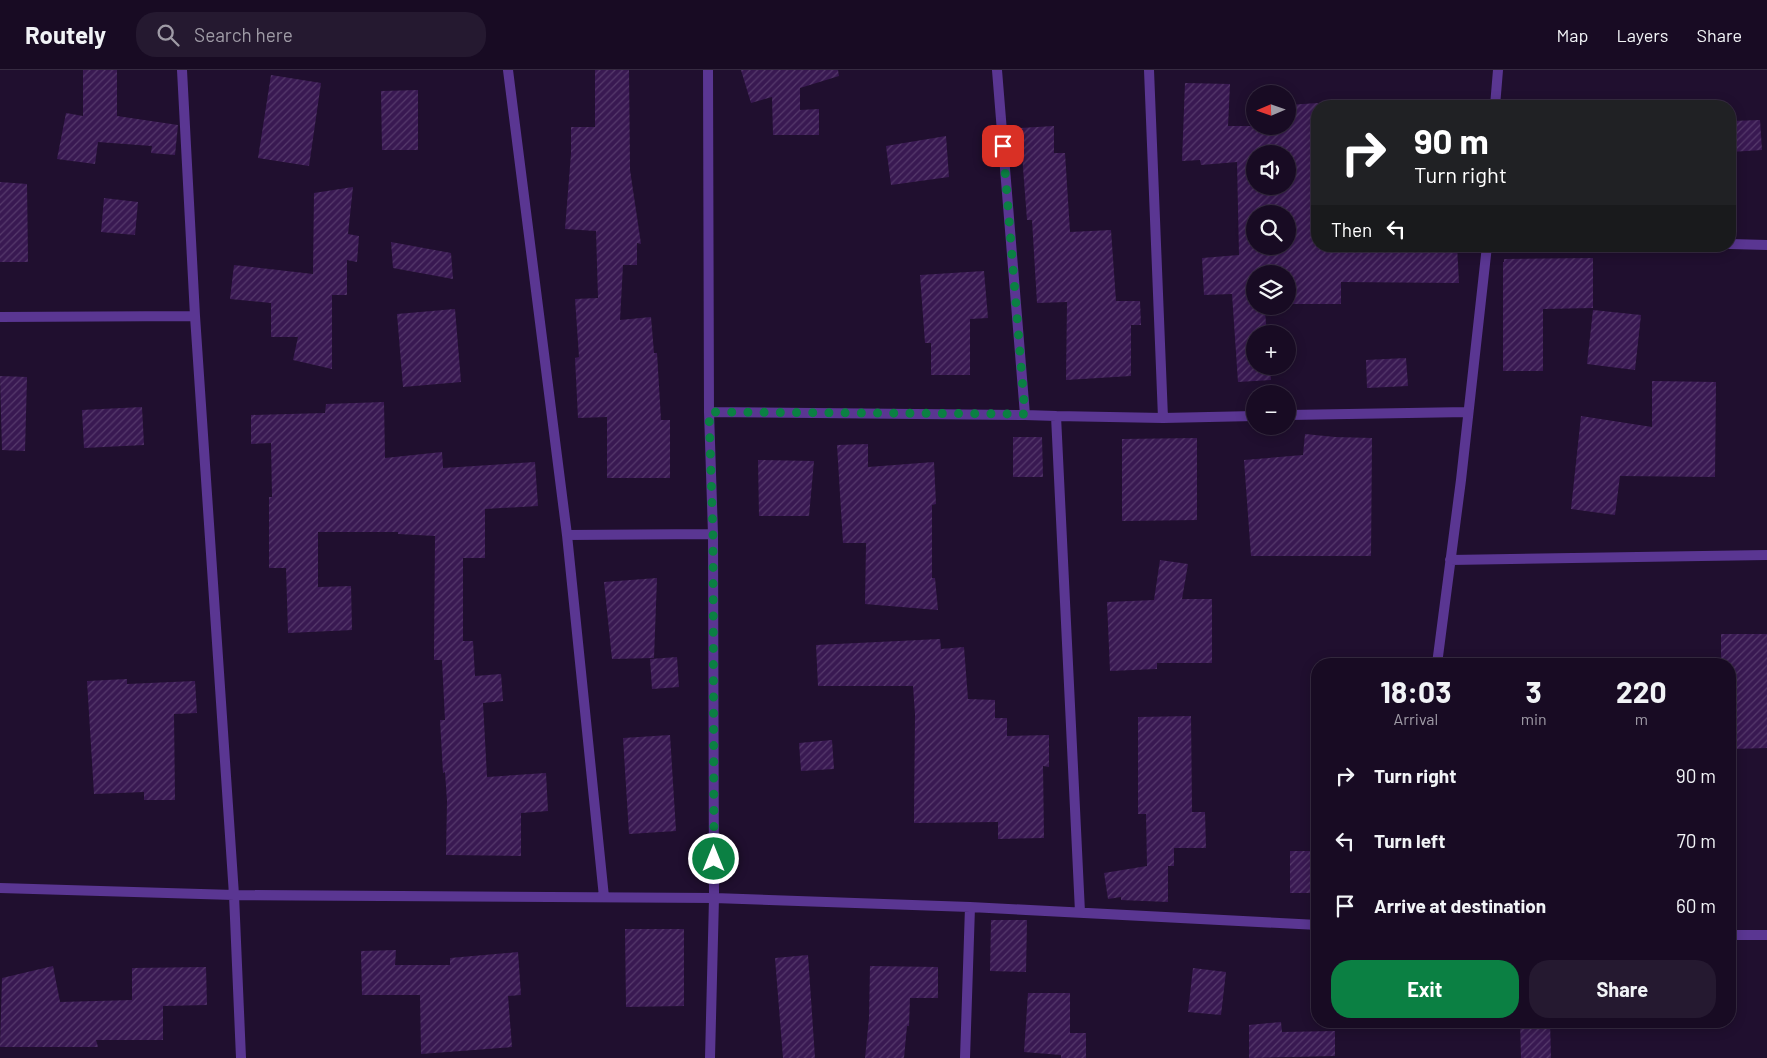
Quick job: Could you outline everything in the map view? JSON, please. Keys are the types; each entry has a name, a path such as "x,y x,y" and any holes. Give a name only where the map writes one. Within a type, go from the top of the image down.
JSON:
{"street":[{"path":"182,70 195,316 234,895 241,1058"},
{"path":"508,70 567,535 604,898"},
{"path":"708,70 709,412 713,534 714,898 710,1058"},
{"path":"997,70 1025,414"},
{"path":"1149,70 1163,418"},
{"path":"1496,100 1498,70"},
{"path":"1736,244 1767,245"},
{"path":"1438,658 1486,252"},
{"path":"0,317 195,316"},
{"path":"709,412 1025,414 1163,418 1246,416"},
{"path":"1296,416 1468,412"},
{"path":"1056,416 1080,912"},
{"path":"567,535 713,534"},
{"path":"1450,560 1767,555"},
{"path":"0,888 234,895 714,898 970,907 1311,925"},
{"path":"965,1058 970,907"},
{"path":"1736,936 1767,935"}],"building":[{"path":"83,70 117,70 117,116 178,125 175,155 151,153 152,146 98,142 95,164 57,159 66,113 83,116"},
{"path":"595,70 629,70 630,170 641,244 637,243 637,265 623,265 620,320 651,317 654,353 657,353 661,420 670,420 670,478 607,478 607,417 578,418 575,358 579,357 575,299 598,298 596,231 565,229 571,154 571,127 595,127"},
{"path":"741,70 838,70 839,76 800,88 800,110 819,109 819,135 773,135 772,97 751,103"},
{"path":"271,75 321,83 309,166 258,158"},
{"path":"1185,83 1230,84 1228,126 1246,126 1246,135 1296,135 1296,104 1311,103 1311,252 1457,252 1459,283 1341,282 1341,304 1296,304 1296,265 1246,265 1246,315 1265,315 1266,325 1246,325 1246,375 1271,375 1271,380 1238,382 1232,294 1204,295 1202,258 1239,255 1237,162 1201,165 1200,160 1182,161"},
{"path":"418,90 418,150 382,150 381,91"},
{"path":"1760,120 1762,150 1736,152 1736,121"},
{"path":"1054,126 1054,153 1065,153 1070,232 1111,230 1116,301 1140,301 1141,325 1131,325 1131,376 1066,380 1067,302 1037,303 1032,220 1027,220 1020,128"},
{"path":"946,136 949,177 891,185 886,146"},
{"path":"0,182 27,184 28,262 0,262"},
{"path":"353,187 348,234 359,236 357,262 347,260 347,295 332,295 332,369 293,360 298,337 271,337 271,303 230,299 234,265 313,274 314,193"},
{"path":"104,198 138,202 135,235 101,232"},
{"path":"391,242 451,253 453,279 393,268"},
{"path":"1593,258 1593,308 1543,309 1543,371 1503,371 1504,259"},
{"path":"984,271 988,318 970,319 970,375 931,375 931,343 925,343 920,275"},
{"path":"455,309 461,382 403,387 397,314"},
{"path":"1593,310 1641,315 1635,370 1587,364"},
{"path":"1406,358 1408,386 1367,388 1366,360"},
{"path":"0,376 27,377 25,451 2,450"},
{"path":"1652,381 1716,382 1715,477 1620,476 1615,515 1571,509 1581,416 1652,427"},
{"path":"384,402 385,458 442,452 443,468 535,462 538,506 485,509 485,558 463,558 463,641 473,641 475,676 501,674 503,701 483,703 487,777 546,773 548,811 521,813 521,856 446,855 447,801 445,772 443,773 440,720 445,720 442,660 434,660 435,536 398,534 398,532 318,532 318,587 351,586 352,630 288,633 286,568 269,568 269,497 272,497 271,443 251,444 251,415 325,413 326,404"},
{"path":"142,407 144,445 84,448 82,410"},
{"path":"1305,434 1372,438 1371,556 1251,556 1244,460 1303,455"},
{"path":"1013,437 1042,437 1043,477 1013,477"},
{"path":"1197,438 1197,520 1122,521 1122,439"},
{"path":"868,444 868,467 934,462 936,504 932,505 932,578 935,578 938,610 865,604 866,543 843,543 837,445"},
{"path":"758,460 814,461 809,516 759,516"},
{"path":"1160,560 1188,564 1182,599 1212,599 1212,663 1157,663 1157,669 1110,671 1107,602 1154,600"},
{"path":"657,578 654,658 612,659 604,582"},
{"path":"1721,634 1767,634 1767,748 1736,749 1736,658 1721,658"},
{"path":"940,639 941,649 964,647 968,699 995,700 995,718 1007,718 1007,736 1049,735 1049,767 1043,766 1044,838 998,839 998,822 914,823 915,714 913,686 818,686 816,645"},
{"path":"677,657 679,687 652,689 650,659"},
{"path":"127,679 127,684 195,681 197,713 174,714 175,800 144,800 144,792 94,794 87,681"},
{"path":"1191,716 1192,812 1205,812 1206,848 1174,848 1174,866 1168,866 1168,902 1121,900 1121,897 1108,899 1104,873 1147,866 1146,814 1138,814 1138,717"},
{"path":"670,735 676,831 629,834 623,738"},
{"path":"832,740 834,769 801,771 799,743"},
{"path":"1290,851 1311,851 1311,893 1290,893"},
{"path":"991,920 1027,920 1026,972 990,971"},
{"path":"625,929 684,929 684,1006 626,1007"},
{"path":"396,950 395,965 450,965 450,958 518,952 521,995 508,996 512,1047 421,1054 420,995 362,995 361,951"},
{"path":"808,955 815,1058 783,1058 775,958"},
{"path":"53,966 60,1002 132,1000 132,968 206,967 207,1005 163,1006 163,1040 96,1040 98,1047 0,1047 2,978"},
{"path":"870,966 938,967 938,998 910,998 909,1026 907,1026 904,1058 865,1058 869,1018"},
{"path":"1193,968 1226,972 1221,1015 1188,1012"},
{"path":"1028,993 1070,993 1070,1033 1086,1033 1086,1058 1061,1058 1061,1055 1024,1052"},
{"path":"1281,1022 1282,1032 1335,1031 1335,1056 1249,1058 1249,1025"},
{"path":"1520,1028 1550,1028 1551,1058 1521,1058"}],"route":[{"path":"714,859 713,534 709,412 1025,414 1003,146"}]}
